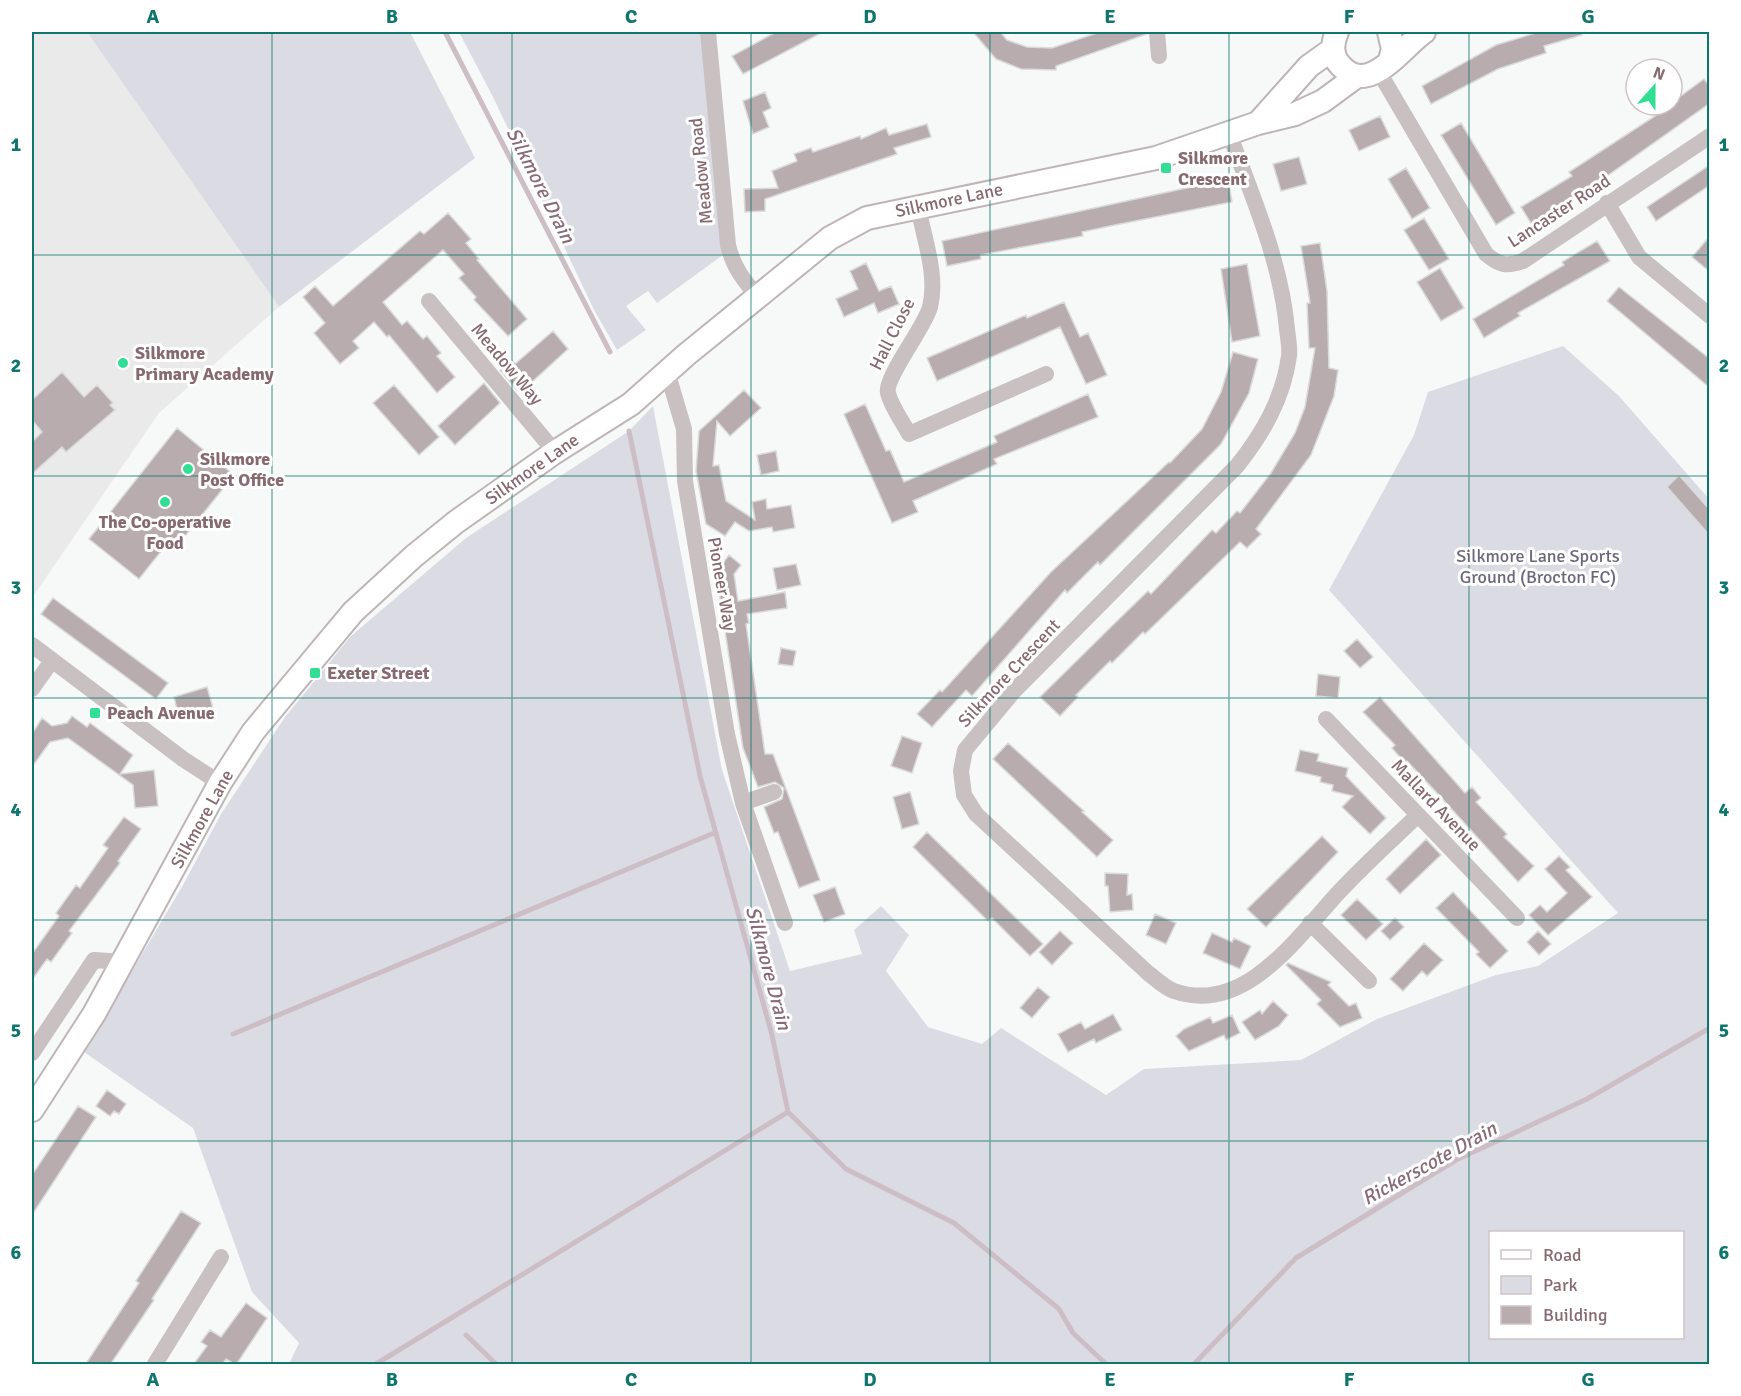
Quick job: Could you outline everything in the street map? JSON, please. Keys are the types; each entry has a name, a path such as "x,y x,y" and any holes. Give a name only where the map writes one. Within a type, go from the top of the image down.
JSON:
{"street":[{"name":"Meadow Road","path":"710,32 728,245 732,260 743,280 759,298"},
{"path":"1157,32 1160,56"},
{"path":"1375,69 1393,48 1389,32"},
{"name":"Silkmore Lane","path":"32,1110 94,1014 220,783 253,732 353,612 414,556 456,522 555,452 631,404 667,371 830,238 867,218 1156,158 1258,123 1295,114 1323,101 1375,69 1424,32"},
{"name":"Silkmore Lane","path":"1334,38 1341,66 1375,69"},
{"name":"Silkmore Lane","path":"1258,123 1334,38"},
{"name":"Lancaster Road","path":"1375,69 1486,254 1498,264 1511,266 1523,261 1606,203 1710,136"},
{"name":"Silkmore Crescent","path":"1229,133 1269,243 1285,299 1289,355 1278,400 1264,432 1238,466 1014,691 965,750 961,771 964,795 976,814 1148,973 1173,991 1200,996 1235,989 1263,975 1348,883 1418,815"},
{"path":"1606,203 1639,257 1710,316"},
{"name":"Hall Close","path":"918,207 933,286 930,307 919,332 889,381 887,392 909,434 1046,374"},
{"name":"Meadow Way","path":"429,301 555,452"},
{"name":"Pioneer Way","path":"667,371 684,429 685,481 727,734 743,803 785,923"},
{"path":"32,645 51,662 183,759 220,783"},
{"path":"32,689 51,662"},
{"name":"Mallard Avenue","path":"1326,719 1517,918"},
{"path":"743,803 774,792"},
{"path":"1310,923 1369,981"},
{"path":"32,1053 94,960 124,962"},
{"path":"155,1365 221,1257"}],"shaded area":[{"name":"Silkmore Primary Academy","path":"32,32 87,32 279,307 159,413 32,598"}],"green space":[{"path":"87,32 410,32 475,158 279,307"},
{"path":"459,32 701,32 723,255 657,303 648,291 626,306 646,330 617,350 594,310 494,99"},
{"name":"Silkmore Lane Sports Ground (Brocton FC)","path":"1563,346 1619,396 1709,499 1709,1364 289,1364 299,1343 252,1292 193,1128 84,1052 183,885 221,814 285,717 351,636 466,538 629,431 653,406 722,770 790,971 862,954 854,930 881,906 909,935 886,971 928,1027 982,1044 1001,1028 1106,1095 1144,1069 1301,1060 1377,1019 1496,975 1538,966 1618,913 1329,590 1414,435 1428,392"}],"building":[{"path":"776,32 823,32 743,74 732,56"},
{"path":"973,32 1000,32 1007,40 1027,47 1052,48 1100,32 1147,32 1147,34 1056,66 1056,70 1021,69 996,59"},
{"path":"1539,32 1581,32 1582,35 1544,46 1546,53 1498,69 1431,104 1422,86 1496,45"},
{"path":"1704,79 1710,87 1710,103 1576,198 1532,225 1521,207 1572,176 1569,172 1654,117 1684,117 1684,94"},
{"path":"765,92 771,108 763,112 769,127 753,134 743,101"},
{"path":"1380,116 1390,137 1359,151 1349,130"},
{"path":"1461,123 1515,213 1496,225 1441,135"},
{"path":"927,124 931,137 894,148 897,154 765,199 765,211 745,212 744,189 778,188 772,171 797,161 794,154 811,148 813,152 860,136 861,139 886,128 889,135"},
{"path":"1299,157 1307,184 1281,191 1273,164"},
{"path":"1710,165 1710,185 1656,221 1647,207"},
{"path":"1406,168 1430,208 1412,219 1388,179"},
{"path":"1228,179 1232,202 1082,232 1083,236 980,255 981,259 947,266 942,241"},
{"path":"448,213 471,239 466,243 479,259 477,260 527,319 508,336 474,300 476,297 459,278 464,274 443,250 383,302 402,325 407,321 423,339 427,336 441,353 437,356 455,377 437,393 389,335 387,337 374,322 353,341 359,348 340,364 314,333 325,323 303,297 315,286 333,306 420,231 424,234"},
{"path":"1424,218 1449,259 1429,270 1404,230"},
{"path":"1710,236 1710,272 1692,257"},
{"path":"1597,241 1610,261 1518,313 1520,316 1484,338 1473,319 1564,265 1562,262"},
{"path":"1320,243 1327,291 1329,368 1338,370 1334,396 1311,455 1256,529 1261,534 1247,548 1240,542 1145,634 1143,632 1112,663 1110,661 1076,695 1078,697 1060,716 1040,697 1148,591 1151,594 1212,530 1216,533 1237,511 1240,513 1271,473 1295,433 1305,407 1315,348 1309,348 1307,303 1310,303 1301,246"},
{"path":"866,263 879,291 891,286 899,304 878,313 874,303 844,317 836,299 858,289 850,271"},
{"path":"1247,264 1260,336 1232,342 1221,269"},
{"path":"1440,268 1464,308 1441,321 1417,282"},
{"path":"1619,287 1710,359 1710,388 1607,301"},
{"path":"1064,302 1080,337 1088,333 1107,375 1086,384 1060,327 937,381 927,358 1026,315 1027,318"},
{"path":"553,331 568,349 532,382 530,380 520,389 518,387 516,389 500,370 512,360 515,364"},
{"path":"1233,352 1258,359 1249,393 1221,444 1100,565 1098,562 1067,593 1065,590 972,696 966,690 932,727 917,714 940,690 942,692 1051,572 1170,463 1202,429 1221,392"},
{"path":"62,372 84,397 97,385 113,403 110,405 115,410 66,452 62,447 32,474 32,442 42,432 32,420 32,400"},
{"path":"484,383 500,403 455,445 438,426"},
{"path":"394,385 439,437 419,455 373,403"},
{"path":"744,390 761,408 730,436 717,421 713,466 719,465 726,501 755,520 752,502 766,499 767,509 791,505 795,528 773,532 772,527 749,531 735,522 725,536 706,524 696,471 699,431"},
{"path":"1088,394 1098,417 994,459 997,464 913,501 918,512 892,523 844,414 865,404 886,451 890,450 904,482 997,442 994,436"},
{"name":"The Co-operative Food","path":"177,428 234,475 173,551 166,545 139,579 89,539"},
{"path":"776,451 779,471 761,475 757,455"},
{"path":"1679,475 1710,510 1710,536 1667,487"},
{"path":"729,555 741,565 734,574 738,601 785,592 787,608 747,614 749,623 746,624 765,754 773,754 820,880 799,888 778,832 774,833 764,807 782,799 784,788 775,782 758,787 743,748 716,572"},
{"path":"796,564 801,585 777,590 773,568"},
{"path":"53,598 168,683 156,699 41,614"},
{"path":"1357,639 1373,657 1360,668 1344,651"},
{"path":"781,648 796,651 793,666 778,664"},
{"path":"1318,674 1340,677 1338,698 1316,696"},
{"path":"207,687 213,708 179,718 174,697"},
{"path":"1380,697 1465,793 1472,787 1481,798 1476,802 1507,834 1504,837 1534,866 1518,882 1407,761 1405,763 1392,748 1395,745 1363,712"},
{"path":"72,716 87,727 90,723 133,755 120,774 154,770 158,806 135,808 133,785 68,738 50,742 32,767 32,734 42,718 52,726 67,723"},
{"path":"902,736 922,743 912,773 891,766"},
{"path":"1008,743 1113,840 1097,857 993,759"},
{"path":"1300,750 1319,754 1317,761 1348,768 1346,776 1386,818 1370,834 1342,807 1353,796 1332,791 1333,785 1320,782 1321,777 1295,771"},
{"path":"910,792 919,824 902,829 893,797"},
{"path":"124,817 141,829 118,861 120,863 69,931 72,933 51,962 47,959 32,980 32,954 59,916 56,913 76,885 80,888 108,848 103,845"},
{"path":"927,832 1043,944 1030,956 992,918 988,921 913,847"},
{"path":"1322,836 1338,852 1266,927 1247,909"},
{"path":"1426,839 1441,855 1400,894 1386,879"},
{"path":"1559,856 1570,867 1566,870 1592,897 1548,935 1529,915 1540,905 1547,912 1567,893 1545,869"},
{"path":"1105,873 1128,874 1127,895 1132,894 1133,910 1110,912"},
{"path":"835,887 845,914 824,922 813,895"},
{"path":"1453,892 1508,951 1490,968 1476,954 1479,952 1436,908"},
{"path":"1357,899 1383,924 1366,940 1341,915"},
{"path":"1155,914 1176,923 1166,944 1146,935"},
{"path":"1395,918 1404,927 1390,940 1381,931"},
{"path":"1060,931 1073,943 1052,965 1039,952"},
{"path":"1538,931 1551,944 1539,955 1527,942"},
{"path":"1212,933 1232,942 1234,938 1251,946 1240,969 1203,953"},
{"path":"1424,943 1443,960 1427,976 1422,971 1403,991 1390,979"},
{"path":"1288,963 1331,982 1328,985 1349,1006 1356,1003 1362,1018 1340,1027 1317,1004 1321,1000 1286,965"},
{"path":"1038,987 1050,997 1032,1018 1020,1008"},
{"path":"1273,1001 1288,1015 1279,1026 1255,1040 1242,1022 1260,1010 1262,1014"},
{"path":"1113,1014 1122,1030 1096,1043 1094,1039 1068,1052 1058,1034 1081,1022 1085,1029"},
{"path":"1232,1015 1240,1033 1226,1040 1224,1035 1189,1051 1176,1036 1184,1029 1210,1017 1213,1023"},
{"path":"107,1090 126,1104 119,1114 114,1111 110,1116 96,1106"},
{"path":"78,1106 96,1117 32,1215 32,1175"},
{"path":"181,1211 201,1223 152,1299 154,1300 110,1365 85,1365 139,1283 136,1281"},
{"path":"246,1303 267,1318 236,1365 226,1359 222,1365 193,1365 207,1346 201,1342 210,1330 221,1337"}],"waterway":[{"name":"Silkmore Drain","path":"445,32 610,352"},
{"name":"Silkmore Drain","path":"629,431 700,776 772,1035 788,1112 846,1169 954,1223 1059,1309 1073,1333 1106,1364"},
{"path":"233,1034 714,833"},
{"name":"Rickerscote Drain","path":"1194,1364 1296,1258 1456,1160 1587,1099 1710,1028"},
{"path":"376,1364 788,1112"},
{"path":"466,1335 496,1364"}],"place":[{"name":"Silkmore Crescent","path":"1166,168"},
{"name":"Silkmore Primary Academy","path":"123,363"},
{"name":"Silkmore Post Office","path":"188,469"},
{"name":"The Co-operative Food","path":"165,502"},
{"name":"Exeter Street","path":"315,673"},
{"name":"Peach Avenue","path":"95,713"}]}
